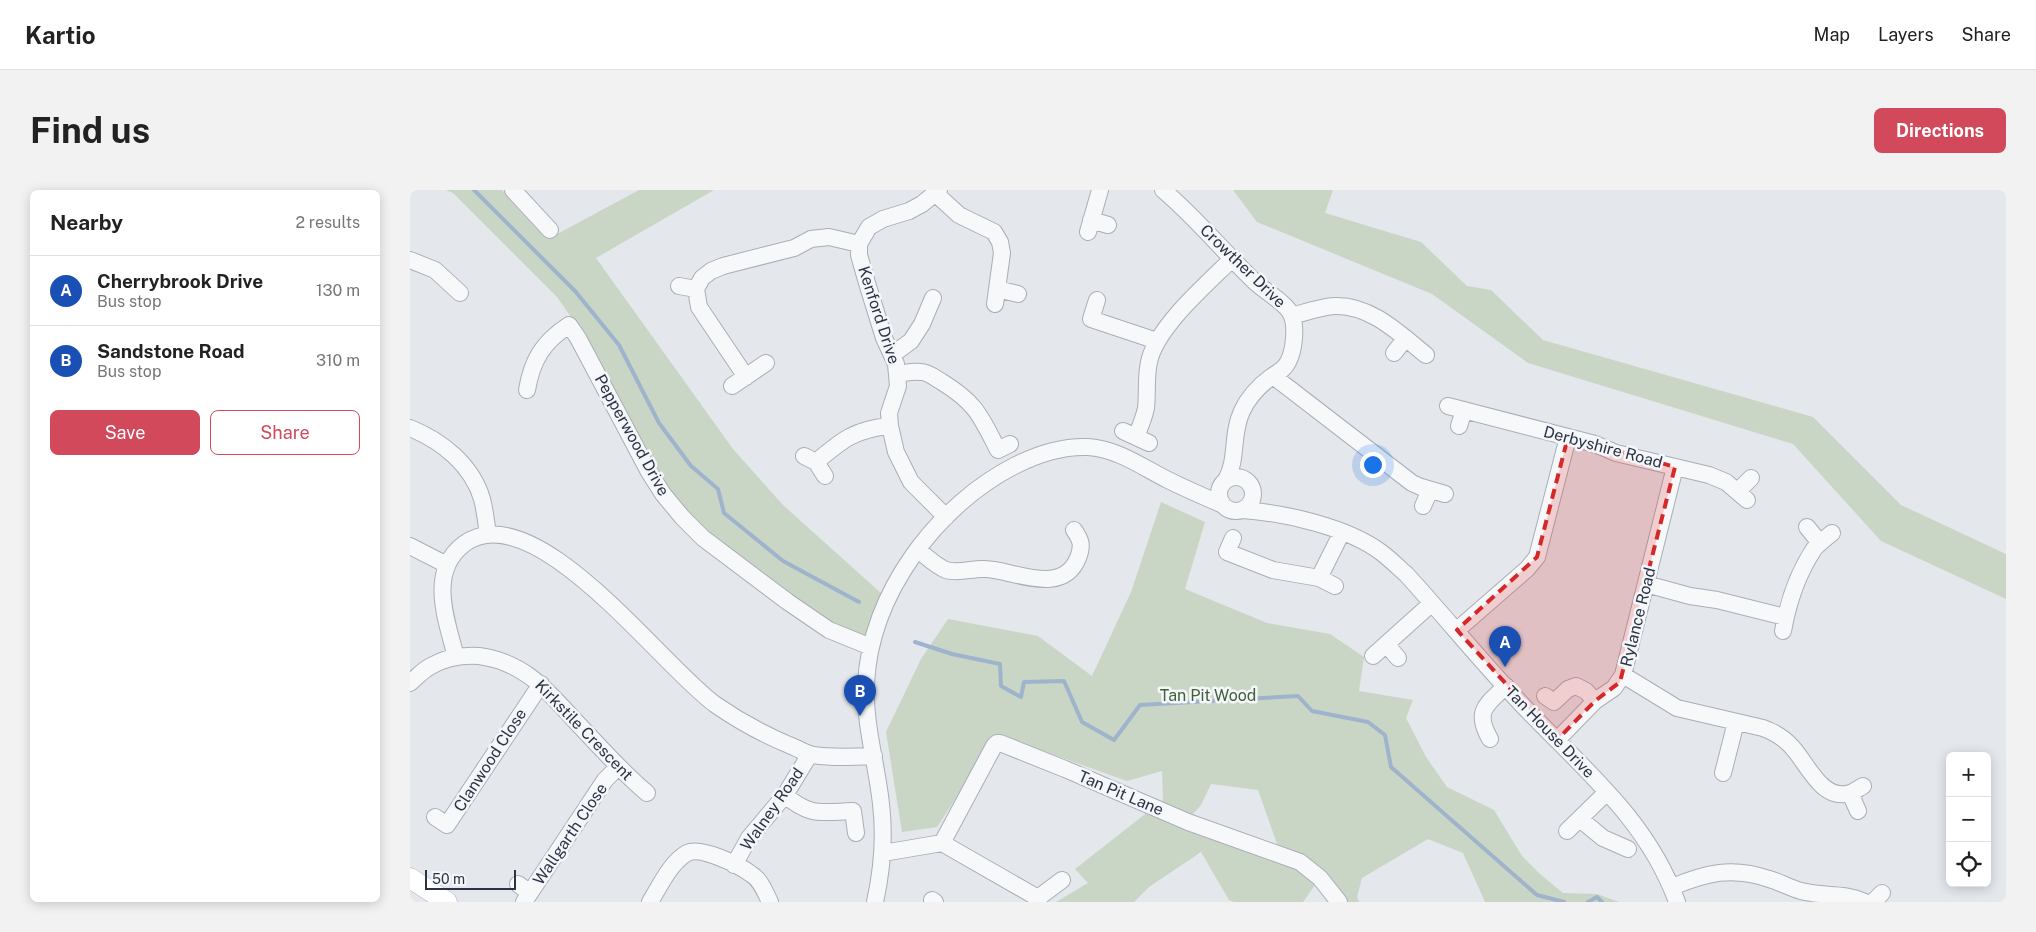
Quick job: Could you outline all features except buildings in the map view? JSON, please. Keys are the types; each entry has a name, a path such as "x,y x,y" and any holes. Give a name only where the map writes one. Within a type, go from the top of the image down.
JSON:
{"main road":[{"path":"410,878 447,902"}],"street":[{"path":"513,190 550,230"},
{"path":"1100,190 1089,226 1108,225"},
{"name":"Crowther Drive","path":"1163,190 1202,226 1254,281 1287,308 1292,316 1294,325 1289,362 1252,395 1242,410 1236,426 1233,465 1224,483"},
{"path":"766,363 739,381 699,307 696,289 702,278 711,271 794,248 811,239 829,237 859,244 869,227 883,219 915,208 937,192 959,215 994,232 1000,242 1002,253 996,297 1018,294"},
{"name":"Kenford Drive","path":"859,244 859,255 867,283 897,374 898,386 890,413 890,426 896,452 903,469 917,488 946,517"},
{"path":"1136,437 1143,420 1146,406 1147,373 1157,341 1184,309 1233,258"},
{"path":"410,260 426,265 439,282 460,293"},
{"path":"679,286 696,289"},
{"path":"892,356 911,341 922,324 933,298"},
{"path":"1097,300 1084,317 1157,341"},
{"path":"1292,316 1335,306 1355,308 1367,312 1426,355"},
{"name":"Pepperwood Drive","path":"527,390 524,369 535,360 565,319 578,338 626,441 663,494 682,517 703,538 788,602 829,630 871,647"},
{"path":"1394,353 1405,338"},
{"path":"897,374 921,372 929,374 970,401 998,450"},
{"path":"1273,376 1412,482 1438,492 1423,506"},
{"name":"Derbyshire Road","path":"1460,426 1456,408 1595,444 1616,453 1709,475 1726,482 1743,496 1751,478"},
{"path":"825,476 810,459 868,428 890,426"},
{"path":"410,428 437,443 466,468 482,499 488,534"},
{"path":"1457,630 1527,569 1537,557 1568,437"},
{"path":"875,902 883,853 882,806 866,706 866,684 871,647 886,606 903,572 918,550 946,517 974,490 998,474 1040,455 1064,448 1087,447 1115,452 1232,511 1243,510 1252,498 1250,486 1234,454"},
{"name":"Rylance Road","path":"1558,740 1595,701 1614,688 1624,675 1675,467"},
{"path":"1196,493 1236,477 1241,478 1272,512"},
{"path":"1223,506 1219,495 1224,483"},
{"name":"Tan House Drive","path":"1243,510 1272,512 1342,532 1382,553 1406,574 1506,686 1622,807 1652,849 1674,895"},
{"path":"1646,584 1690,596 1717,600 1784,624 1799,578 1815,548 1826,538 1807,527"},
{"path":"918,550 938,566 956,572 983,569 1041,579 1054,579 1065,575 1075,565 1081,549 1081,540 1074,530"},
{"path":"1319,578 1342,532"},
{"path":"456,657 445,615 442,593 447,565 452,556 469,540 488,534 501,534 520,539 570,569 589,584 715,704 764,734 810,754 839,758 874,756"},
{"path":"1233,538 1228,552 1273,570 1319,578 1335,586"},
{"path":"410,546 447,565"},
{"path":"1373,656 1432,603"},
{"path":"1386,644 1398,658"},
{"name":"Kirkstile Crescent","path":"410,682 430,666 456,657 471,656 498,659 524,671 541,684 618,767 648,793"},
{"path":"1624,675 1677,708 1773,732 1792,747 1820,784 1828,790 1835,794 1857,790 1858,812"},
{"name":"Clanwood Close","path":"447,825 541,684"},
{"path":"1490,739 1483,726 1475,720 1487,704 1506,686"},
{"path":"1546,696 1554,702 1568,689 1576,686 1586,691 1595,701"},
{"path":"1723,773 1736,722"},
{"name":"Tan Pit Lane","path":"942,842 997,743 1065,769 1188,822 1300,862 1320,878 1339,902"},
{"name":"Walney Road","path":"734,865 749,838 785,795 810,754"},
{"name":"Wallgarth Close","path":"524,893 605,780 618,767"},
{"path":"1567,831 1607,792"},
{"path":"785,795 798,807 812,812 853,811 856,833"},
{"path":"1580,819 1618,850"},
{"path":"883,853 942,842 1038,898 1062,880"},
{"path":"650,902 678,860 689,852 708,853 751,874 759,881 770,902"},
{"path":"1674,895 1697,877 1733,871 1756,875 1800,891 1847,895 1866,902"}],"highlighted area":[{"path":"1568,437 1675,467 1620,682 1595,701 1557,740 1457,630 1537,557"}],"green space":[{"path":"446,190 502,190 548,239 639,190 714,190 596,258 733,449 783,505 882,594 886,606 865,637 832,624 793,598 700,526 668,492 578,327 557,297 453,193"},
{"path":"1233,190 1333,190 1325,213 1421,242 1467,286 1491,290 1543,340 1813,417 1901,505 2006,554 2006,599 1881,541 1793,444 1528,363 1432,294 1257,222"},
{"name":"Tan Pit Wood","path":"1161,502 1205,522 1185,589 1267,623 1330,634 1364,657 1359,691 1413,700 1406,718 1426,757 1447,787 1494,810 1522,856 1563,893 1597,894 1619,902 1485,902 1463,853 1428,839 1362,878 1357,897 1359,902 1332,902 1323,887 1315,885 1303,902 1234,902 1229,900 1201,852 1149,887 1134,902 1056,902 1088,883 1075,869 1163,800 1162,771 1127,781 998,735 937,827 902,832 886,732 921,659 948,619 1038,636 1092,676 1131,592","holes":["1211,784 1258,790 1281,855 1185,823 1201,805"]}],"waterway":[{"path":"474,190 575,291 619,345 659,423 691,466 718,489 724,513 783,561 859,602"},
{"path":"915,642 952,654 1000,664 1001,686 1021,697 1024,682 1064,681 1082,722 1114,740 1140,705 1298,696 1312,711 1368,722 1385,735 1391,767 1537,895 1564,902"},
{"path":"1588,902 1597,897 1602,902"}],"place":[{"name":"Cherrybrook Drive","path":"1505,667"},
{"name":"Sandstone Road","path":"860,716"}]}
